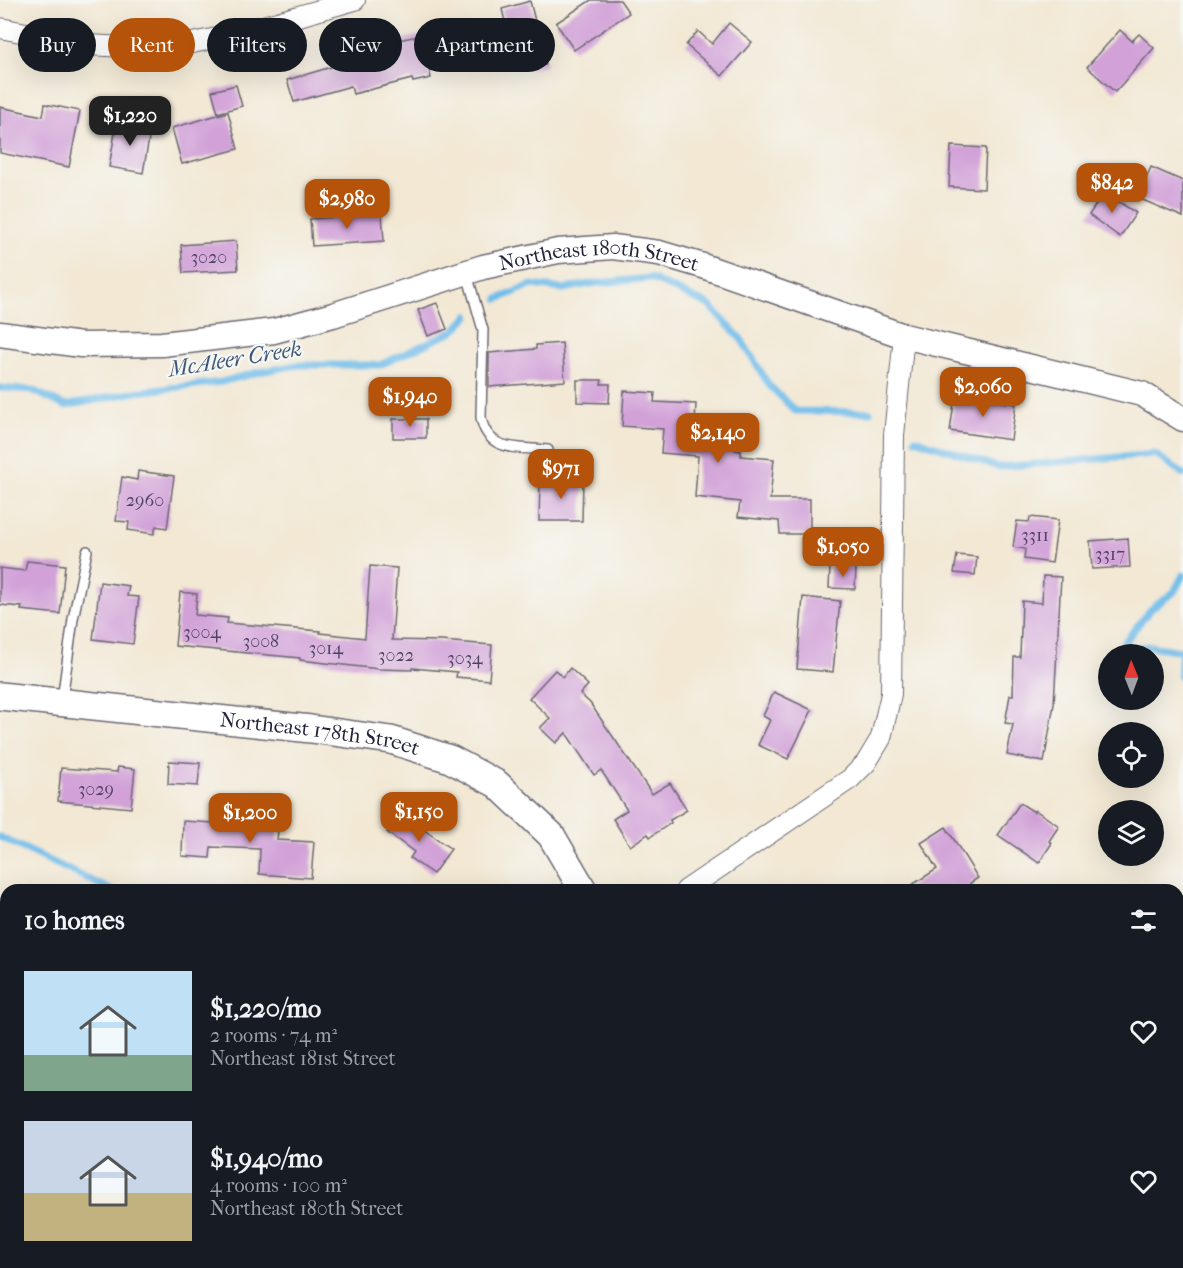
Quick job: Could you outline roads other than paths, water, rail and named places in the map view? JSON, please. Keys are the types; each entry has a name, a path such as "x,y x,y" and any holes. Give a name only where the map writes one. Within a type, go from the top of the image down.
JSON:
{"main road":[{"name":"Northeast 178th Street","path":"0,696 311,729 391,740 450,759 497,783 551,835 580,884"}],"street":[{"path":"0,28 88,45 162,49 232,35 355,0"},
{"name":"Northeast 180th Street","path":"0,334 81,345 162,344 274,331 333,315 466,272 558,251 613,247 659,253 703,266 904,336 1142,394 1183,419"},
{"path":"695,884 850,779 866,763 881,738 891,694 894,435 904,336"}],"lane":[{"path":"466,272 483,330 481,417 483,427 489,438 498,445 548,450"},
{"path":"62,703 73,619 87,551"}],"waterway":[{"name":"McAleer Creek","path":"498,299 532,285 563,289 650,278 709,305 741,339 769,385 795,411 870,412"},
{"name":"McAleer Creek","path":"0,388 32,390 65,406 136,392 221,382 297,365 380,365 454,331 468,316"},
{"name":"McAleer Creek","path":"915,439 998,467 1155,454 1183,474"},
{"name":"McAleer Creek","path":"1183,575 1174,592 1151,609 1118,650 1149,646 1182,651 1180,676 1183,678"},
{"path":"0,837 98,884"}]}
